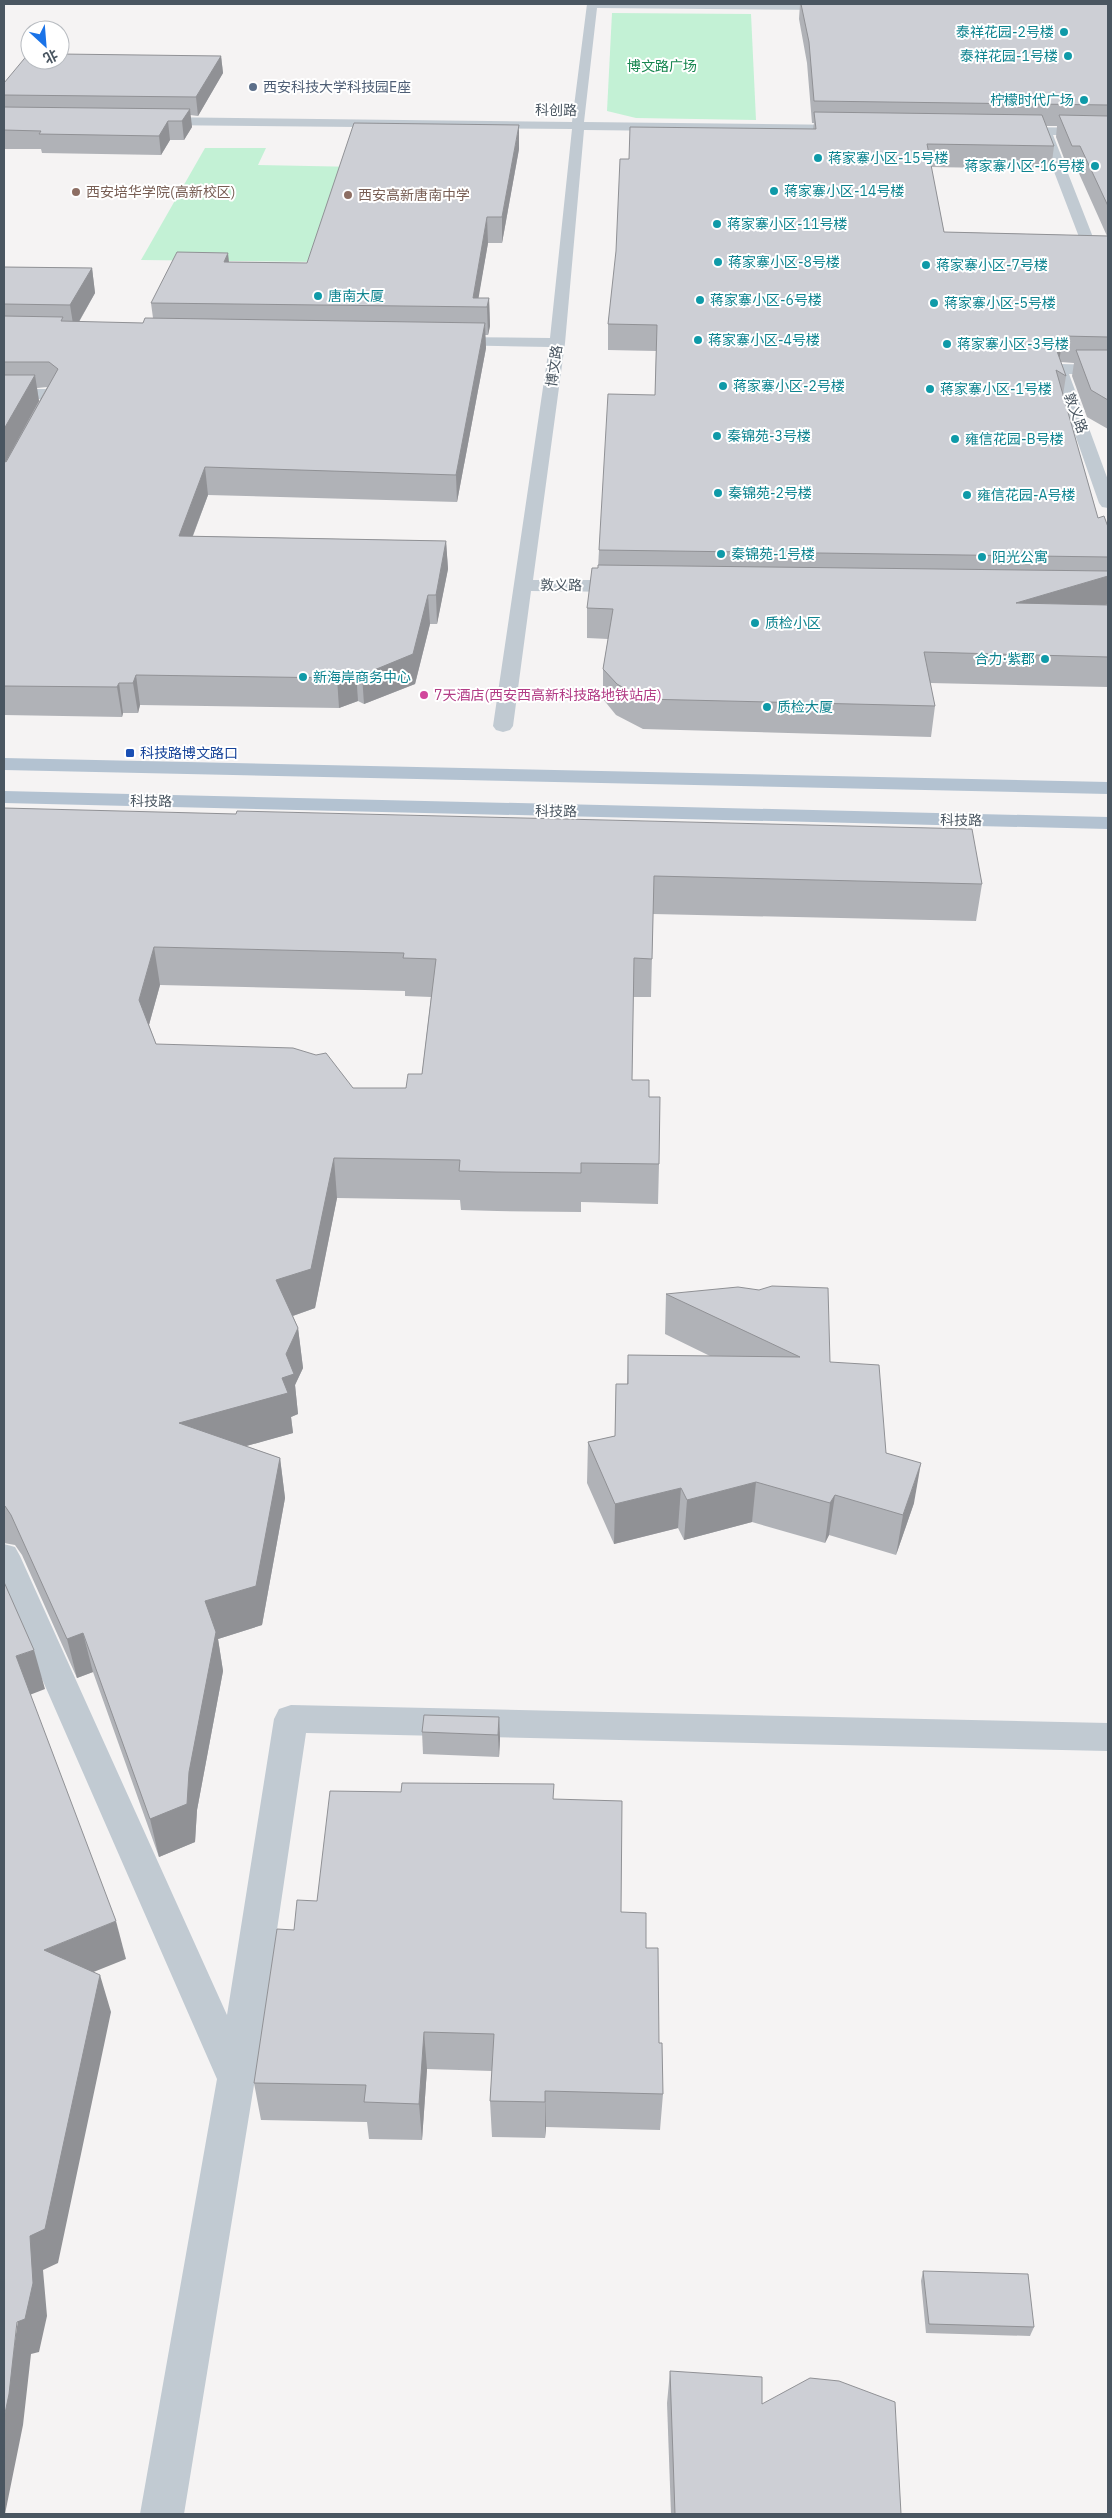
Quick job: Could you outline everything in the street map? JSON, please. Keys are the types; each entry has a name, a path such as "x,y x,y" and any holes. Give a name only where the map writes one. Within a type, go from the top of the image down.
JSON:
{"main road":[{"name":"科技路","path":"4,764 1108,788"},
{"name":"科技路","path":"4,797 1108,823"}],"street":[{"path":"592,5 833,7 832,4"},
{"name":"博文路","path":"503,726 557,343 592,5"},
{"name":"科创路","path":"140,123 862,132"},
{"path":"996,134 1108,132"},
{"path":"1046,134 1108,138"},
{"path":"1046,134 1091,250"},
{"path":"430,341 557,343"},
{"name":"敦义路","path":"1108,370 1060,369 1108,503"},
{"path":"4,394 52,394 19,442 4,483"},
{"name":"敦义路","path":"523,585 642,587"},
{"path":"4,1556 236,2079"},
{"path":"162,2514 236,2079 291,1719 1108,1736"}],"green space":[{"name":"博文路广场","path":"612,13 751,14 756,120 636,118 607,111"},
{"path":"205,148 266,148 258,165 463,169 322,262 141,260"}],"building":[{"path":"801,4 1108,4 1108,105 814,101 809,42"},
{"path":"70,54 221,56 196,97 4,95 4,83 20,64 20,70 70,70"},
{"path":"4,107 190,109 182,121 168,121 159,136 39,134 41,131 4,130"},
{"path":"814,112 1042,115 1054,146 927,144 944,232 1108,236 1108,337 1063,336 1054,343 1066,376 1056,370 1098,518 1104,516 1108,527 1108,557 599,550 608,394 655,395 657,325 608,324 616,251 620,159 629,159 630,127 816,129"},
{"path":"1059,115 1108,116 1108,206 1080,146 1072,146"},
{"path":"354,123 519,125 502,217 487,217 473,298 489,298 487,307 151,303 177,252 228,253 224,262 307,263"},
{"path":"4,267 92,268 70,305 4,304"},
{"path":"4,316 63,317 61,321 143,323 145,318 485,323 456,475 205,467 179,536 446,541 436,595 428,595 413,654 362,675 356,671 337,678 136,675 133,683 119,683 117,687 4,686 4,461 6,462 58,369 49,362 4,362"},
{"path":"1076,350 1108,350 1108,400 1091,390"},
{"path":"4,375 35,375 4,429"},
{"path":"598,565 1108,571 1108,576 1016,603 1108,605 1108,657 924,652 935,706 643,699 617,684 603,669 613,609 587,608 592,568 598,568"},
{"path":"4,808 236,814 237,811 972,829 982,884 654,876 652,959 634,958 632,1080 649,1080 649,1097 660,1097 659,1164 581,1163 581,1173 496,1172 459,1171 460,1160 334,1158 311,1269 276,1280 298,1328 286,1354 294,1374 282,1378 288,1393 179,1423 280,1458 256,1586 205,1601 216,1632 189,1772 187,1804 150,1819 83,1633 67,1639 11,1515 4,1505","holes":["154,947 404,953 403,958 436,959 422,1074 408,1074 406,1088 353,1088 326,1053 316,1055 293,1048 156,1044 139,1000"]},
{"path":"772,1286 828,1288 830,1362 879,1365 886,1453 921,1463 903,1515 835,1495 830,1503 756,1482 687,1500 681,1488 615,1504 588,1442 615,1436 616,1384 628,1384 628,1355 800,1357 666,1294 738,1287 759,1290"},
{"path":"4,1582 34,1650 16,1656 116,1921 44,1950 100,1975 45,2229 30,2236 33,2283 25,2319 17,2322 9,2394 4,2418"},
{"path":"424,1715 499,1717 498,1735 422,1732"},
{"path":"402,1783 554,1784 553,1799 622,1801 621,1912 646,1913 646,1948 658,1948 659,2043 662,2043 663,2094 545,2091 545,2102 490,2101 494,2034 424,2032 419,2104 364,2102 366,2085 254,2083 277,1929 294,1930 297,1900 317,1901 330,1791 401,1792"},
{"path":"923,2271 1028,2274 1034,2327 929,2324"},
{"path":"670,2371 762,2377 762,2404 810,2378 839,2381 895,2402 901,2514 675,2514"}],"place":[{"name":"泰祥花园-2号楼","path":"1064,32"},
{"name":"泰祥花园-1号楼","path":"1068,56"},
{"name":"西安科技大学科技园E座","path":"253,87"},
{"name":"柠檬时代广场","path":"1084,100"},
{"name":"蒋家寨小区-15号楼","path":"818,158"},
{"name":"蒋家寨小区-16号楼","path":"1095,166"},
{"name":"蒋家寨小区-14号楼","path":"774,191"},
{"name":"西安培华学院(高新校区)","path":"76,192"},
{"name":"西安高新唐南中学","path":"348,195"},
{"name":"蒋家寨小区-11号楼","path":"717,224"},
{"name":"蒋家寨小区-8号楼","path":"718,262"},
{"name":"蒋家寨小区-7号楼","path":"926,265"},
{"name":"唐南大厦","path":"318,296"},
{"name":"蒋家寨小区-6号楼","path":"700,300"},
{"name":"蒋家寨小区-5号楼","path":"934,303"},
{"name":"蒋家寨小区-4号楼","path":"698,340"},
{"name":"蒋家寨小区-3号楼","path":"947,344"},
{"name":"蒋家寨小区-2号楼","path":"723,386"},
{"name":"蒋家寨小区-1号楼","path":"930,389"},
{"name":"秦锦苑-3号楼","path":"717,436"},
{"name":"雍信花园-B号楼","path":"955,439"},
{"name":"秦锦苑-2号楼","path":"718,493"},
{"name":"雍信花园-A号楼","path":"967,495"},
{"name":"秦锦苑-1号楼","path":"721,554"},
{"name":"阳光公寓","path":"982,557"},
{"name":"质检小区","path":"755,623"},
{"name":"合力·紫郡","path":"1045,659"},
{"name":"新海岸商务中心","path":"303,677"},
{"name":"7天酒店(西安西高新科技路地铁站店)","path":"424,695"},
{"name":"质检大厦","path":"767,707"},
{"name":"科技路博文路口","path":"130,753"}]}
